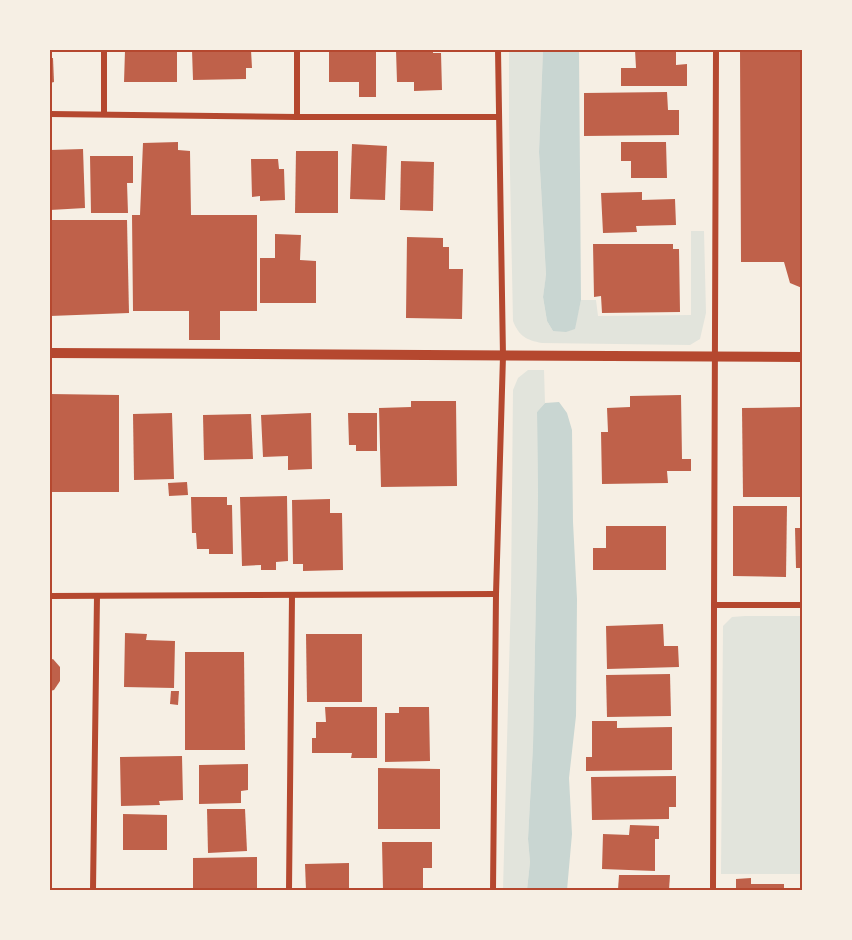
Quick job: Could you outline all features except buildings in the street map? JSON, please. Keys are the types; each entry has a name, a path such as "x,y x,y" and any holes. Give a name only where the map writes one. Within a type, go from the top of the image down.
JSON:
{"street":[{"path":"104,50 104,114"},
{"path":"297,50 297,117"},
{"path":"493,891 496,594 503,356 498,50"},
{"path":"714,891 716,50"},
{"path":"50,114 498,117"},
{"path":"50,353 802,357"},
{"path":"50,596 496,594"},
{"path":"93,891 97,596"},
{"path":"288,891 292,596"},
{"path":"714,605 802,605"}],"shaded area":[{"path":"509,50 543,50 539,152 546,276 543,297 547,321 553,331 574,329 581,300 596,300 598,316 691,315 691,231 704,231 706,313 700,339 690,345 542,343 527,339 518,330 513,321"},
{"path":"543,50 579,50 581,300 575,329 566,332 553,331 547,321 543,297 546,275 539,152"},
{"path":"528,370 544,370 545,403 537,412 538,496 533,746 528,839 530,862 527,890 503,890 511,593 513,390 518,378"},
{"path":"559,402 567,413 572,430 577,599 576,716 569,778 572,834 567,890 527,890 530,862 528,839 533,746 538,496 537,412 545,403"},
{"path":"802,616 802,874 721,874 723,626 732,617"}]}
